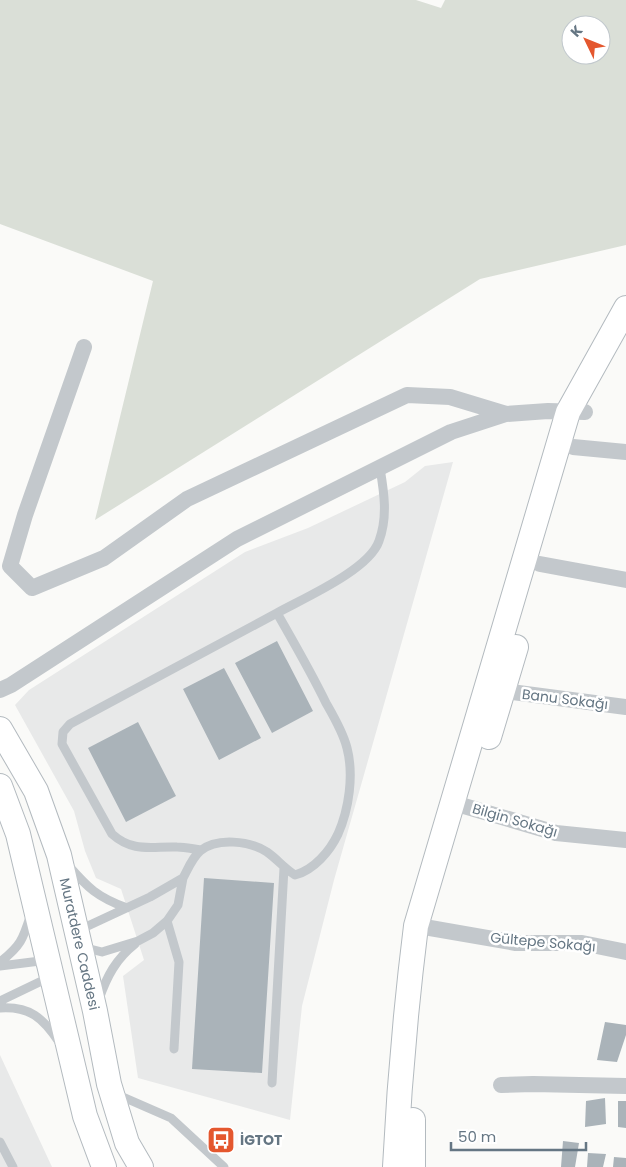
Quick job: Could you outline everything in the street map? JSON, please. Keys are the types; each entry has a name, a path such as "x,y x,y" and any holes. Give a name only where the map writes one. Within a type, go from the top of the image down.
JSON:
{"main road":[{"path":"396,1167 402,1050 416,926 576,412 608,341 626,308"},
{"path":"412,1167 414,1054 430,928 464,806 504,691 540,564 573,447 576,412"},
{"name":"Muratdere Caddesi","path":"0,729 36,790 59,855 95,1011 111,1091 127,1143 141,1167"},
{"path":"0,786 18,834 85,1116 104,1167"},
{"path":"35,902 77,936"},
{"path":"50,968 95,1011"}],"street":[{"path":"84,347 25,515 10,566 32,588 104,558 187,499 407,395 450,397 506,414"},
{"path":"0,690 11,685 237,538 451,432 506,414 576,412"},
{"path":"573,447 626,452"},
{"path":"540,564 626,580"},
{"name":"Banu Sokağı","path":"504,691 626,707"},
{"name":"Bilgin Sokağı","path":"464,806 556,833 626,840"},
{"name":"Gültepe Sokağı","path":"430,928 516,943 582,943 626,952"},
{"path":"501,1085 626,1086"}],"lane":[{"path":"277,613 339,727 347,749 350,773 348,798 344,819 334,842 320,859 305,872 295,874 284,868 268,853 250,844 235,842 201,850 178,847 138,848 120,841 112,834 62,744 63,732 70,724 344,577 364,561 379,542 384,515 384,494 380,468"},
{"path":"183,878 77,936 90,949 102,952 138,941 153,934 166,922 178,905 183,878 192,861 201,850"},
{"path":"59,855 93,891 105,900 127,908"},
{"path":"272,1082 284,868"},
{"path":"0,964 14,951 22,940 35,902"},
{"path":"166,922 179,962 174,1049"},
{"path":"95,1011 112,968 123,954 138,941"},
{"path":"0,964 50,968"},
{"path":"0,1001 50,968"},
{"path":"0,1008 24,1010 38,1017 49,1028 72,1061"},
{"path":"111,1091 171,1118 224,1167"},
{"path":"0,1142 13,1167"}],"shaded area":[{"path":"0,0 416,0 441,8 445,0 626,0 626,245 480,279 95,520 153,281 0,224"},
{"path":"453,462 334,880 302,1006 290,1120 138,1078 123,976 144,960 121,889 96,878 85,851 74,811 15,705 29,690 245,552 308,528 405,482 425,466"},
{"path":"0,1055 52,1167 0,1167"}],"building":[{"path":"277,641 313,711 272,733 235,663"},
{"path":"224,668 261,738 219,760 183,689"},
{"path":"138,722 176,796 126,822 88,748"},
{"path":"204,878 274,883 262,1073 192,1069"},
{"path":"605,1022 626,1025 626,1035 617,1062 597,1060"},
{"path":"605,1098 606,1124 585,1127 586,1101"},
{"path":"618,1101 626,1101 626,1128 618,1127"},
{"path":"563,1141 579,1143 575,1167 561,1167"},
{"path":"588,1153 606,1154 603,1167 587,1167"},
{"path":"614,1157 626,1158 626,1167 613,1167"}],"place":[{"name":"İGTOT","path":"221,1140"}]}
